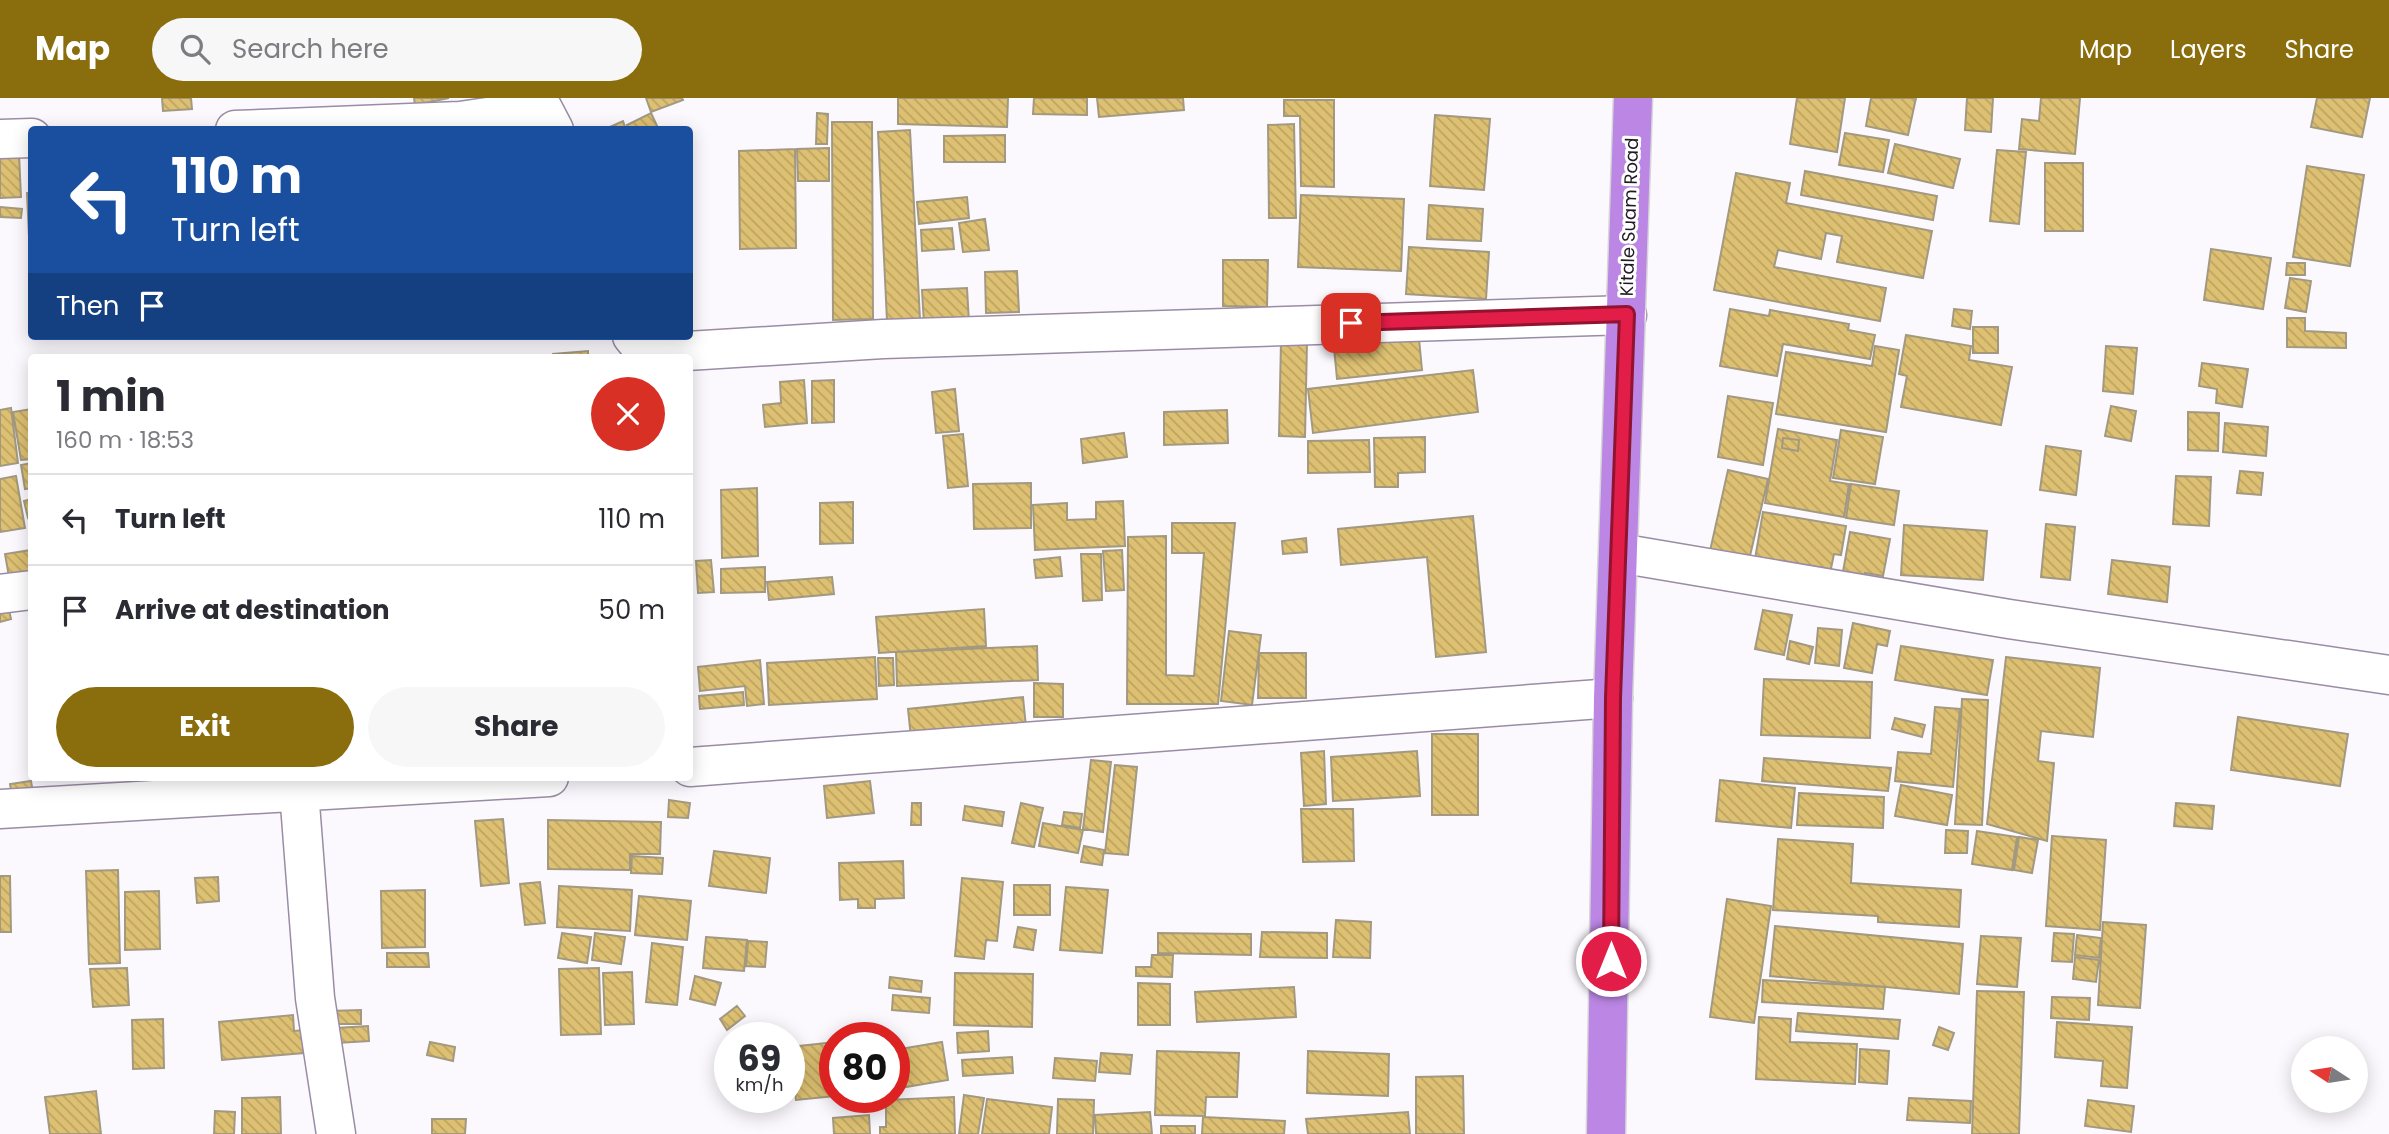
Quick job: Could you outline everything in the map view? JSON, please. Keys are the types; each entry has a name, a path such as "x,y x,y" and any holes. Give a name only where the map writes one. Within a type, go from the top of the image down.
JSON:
{"highway":[{"name":"Kitale Suam Road","path":"1606,1134 1613,698 1633,98"}],"street":[{"path":"335,126 460,121 543,109 552,126"},
{"path":"0,139 28,138"},
{"path":"637,347 671,352 883,338 1627,314"},
{"path":"1619,553 2009,619 2389,675"},
{"path":"0,594 28,590"},
{"path":"693,766 1613,698"},
{"path":"0,810 482,781"},
{"path":"299,792 315,999 336,1134"}],"building":[{"path":"162,98 191,98 192,109 163,111"},
{"path":"414,98 449,98 415,105"},
{"path":"646,98 682,98 683,100 651,112"},
{"path":"898,98 1008,98 1007,127 898,124"},
{"path":"1034,98 1087,98 1087,115 1033,114"},
{"path":"1097,98 1183,98 1184,110 1099,117"},
{"path":"1797,98 1845,98 1837,152 1790,144"},
{"path":"1871,98 1916,98 1908,135 1866,126"},
{"path":"1967,98 1993,98 1991,132 1965,130"},
{"path":"2041,98 2080,98 2075,154 2019,149 2022,119 2039,121"},
{"path":"2317,98 2370,98 2362,137 2311,127"},
{"path":"1284,100 1334,100 1334,187 1301,186 1300,116 1284,116"},
{"path":"651,113 657,126 627,126"},
{"path":"817,113 828,114 827,144 816,144"},
{"path":"1435,115 1490,119 1484,190 1430,186"},
{"path":"623,121 625,126 612,126"},
{"path":"832,122 872,122 873,319 833,320"},
{"path":"1294,124 1296,218 1269,218 1268,125"},
{"path":"910,130 920,319 887,321 878,132"},
{"path":"1845,133 1889,140 1883,172 1839,165"},
{"path":"1005,135 1005,162 944,162 944,136"},
{"path":"1895,144 1960,159 1953,188 1888,173"},
{"path":"829,148 829,181 798,181 797,149"},
{"path":"795,149 796,248 740,249 739,151"},
{"path":"1997,150 2026,152 2019,224 1990,221"},
{"path":"0,153 19,153 21,197 0,198"},
{"path":"2045,163 2083,163 2083,231 2045,231"},
{"path":"2307,166 2364,175 2350,266 2293,257"},
{"path":"1805,171 1937,196 1933,220 1801,195"},
{"path":"1736,173 1790,183 1786,203 1932,231 1923,278 1837,262 1842,236 1826,233 1821,259 1778,250 1774,267 1886,288 1880,321 1714,290"},
{"path":"1301,195 1404,199 1401,271 1298,267"},
{"path":"967,197 969,218 919,224 917,202"},
{"path":"1429,205 1483,209 1481,241 1427,239"},
{"path":"0,207 22,209 21,218 0,217"},
{"path":"985,219 989,250 963,252 959,223"},
{"path":"952,228 954,249 922,251 921,230"},
{"path":"1409,247 1489,252 1486,299 1406,294"},
{"path":"2211,249 2271,258 2263,309 2204,300"},
{"path":"1223,260 1268,260 1267,307 1223,306"},
{"path":"2287,263 2305,263 2305,275 2286,275"},
{"path":"1017,271 1019,312 986,313 985,272"},
{"path":"2290,278 2311,281 2306,312 2285,308"},
{"path":"967,288 969,322 924,324 922,290"},
{"path":"1730,309 1769,316 1770,310 1849,324 1848,330 1875,335 1870,359 1783,344 1777,376 1720,366"},
{"path":"1954,309 1972,311 1970,329 1952,326"},
{"path":"2287,318 2305,318 2305,331 2346,333 2346,348 2287,347"},
{"path":"1973,327 1998,327 1998,353 1973,353"},
{"path":"1418,328 1422,370 1337,379 1333,337"},
{"path":"1906,335 1971,346 1969,360 2012,367 2001,425 1901,407 1907,376 1899,374"},
{"path":"1281,341 1307,342 1305,437 1279,436"},
{"path":"1875,346 1899,350 1886,432 1776,414 1786,352 1872,366"},
{"path":"2106,346 2137,348 2133,394 2103,391"},
{"path":"588,351 588,354 553,354"},
{"path":"2202,363 2248,369 2242,407 2216,403 2217,389 2199,386"},
{"path":"1473,370 1478,412 1313,433 1308,389"},
{"path":"804,380 807,423 765,427 763,405 781,403 780,382"},
{"path":"834,380 834,422 812,423 812,381"},
{"path":"955,389 959,431 936,433 932,392"},
{"path":"1728,396 1773,403 1763,465 1718,457"},
{"path":"2111,406 2136,411 2131,441 2105,436"},
{"path":"11,408 18,463 0,466 0,410"},
{"path":"28,410 28,459 21,460 13,412"},
{"path":"1227,410 1228,443 1164,445 1164,412"},
{"path":"2188,412 2219,413 2218,451 2188,450"},
{"path":"2225,423 2268,427 2266,456 2223,452"},
{"path":"1778,429 1837,440 1830,481 1849,484 1844,517 1765,503","holes":["1783,438 1799,440 1798,451 1782,448"]},
{"path":"1841,430 1883,437 1875,484 1833,478"},
{"path":"1124,433 1127,457 1083,463 1081,439"},
{"path":"963,434 968,486 948,488 943,436"},
{"path":"1425,437 1425,472 1398,473 1398,487 1375,487 1374,438"},
{"path":"1783,438 1799,440 1798,451 1782,448"},
{"path":"1369,440 1370,472 1308,473 1308,441"},
{"path":"2046,446 2081,451 2076,495 2040,490"},
{"path":"28,464 28,489 25,489 21,465"},
{"path":"1728,470 1768,479 1749,560 1710,551"},
{"path":"2240,471 2263,473 2261,495 2237,493"},
{"path":"16,476 25,528 0,532 0,479"},
{"path":"2176,476 2211,477 2209,526 2173,524"},
{"path":"1031,483 1031,528 974,529 973,484"},
{"path":"1851,484 1899,491 1894,525 1846,518"},
{"path":"757,488 758,556 722,558 721,490"},
{"path":"28,500 28,518 24,501"},
{"path":"1123,501 1125,546 1035,550 1033,505 1067,503 1067,520 1096,519 1096,502"},
{"path":"853,502 853,543 820,544 820,503"},
{"path":"1763,512 1846,526 1841,555 1834,554 1829,578 1754,565"},
{"path":"1473,516 1486,652 1436,657 1427,557 1341,565 1338,529"},
{"path":"1172,523 1235,523 1218,704 1127,704 1128,537 1166,536 1166,675 1194,676 1204,553 1172,553"},
{"path":"2046,524 2075,527 2070,580 2041,577"},
{"path":"1904,525 1987,531 1983,580 1901,575"},
{"path":"1850,532 1890,539 1883,576 1865,573 1863,587 1841,583"},
{"path":"1306,538 1307,552 1283,554 1282,541"},
{"path":"28,550 28,574 9,577 5,554"},
{"path":"1122,550 1124,590 1106,591 1103,551"},
{"path":"1081,554 1101,554 1102,600 1083,601"},
{"path":"1060,557 1062,576 1036,578 1034,560"},
{"path":"711,560 714,592 698,593 696,561"},
{"path":"2112,560 2170,567 2167,602 2108,594"},
{"path":"765,567 765,592 721,593 721,569"},
{"path":"832,577 834,594 769,600 767,582"},
{"path":"8,605 11,619 0,622 0,607"},
{"path":"984,609 986,646 879,653 876,617"},
{"path":"1763,610 1792,615 1784,655 1755,649"},
{"path":"1853,623 1890,631 1887,646 1877,644 1872,673 1844,668"},
{"path":"1818,628 1842,630 1839,666 1815,663"},
{"path":"1229,631 1261,635 1252,705 1221,701"},
{"path":"1790,641 1813,647 1809,664 1787,659"},
{"path":"1037,646 1038,680 897,686 896,652"},
{"path":"1901,646 1993,660 1987,695 1895,680"},
{"path":"1259,653 1306,653 1306,698 1258,698"},
{"path":"875,657 877,699 769,705 767,663"},
{"path":"2006,657 2100,668 2093,737 2041,731 2038,761 2054,763 2047,841 1987,824"},
{"path":"878,658 893,658 894,685 879,686"},
{"path":"760,660 764,704 747,706 745,686 700,691 698,667"},
{"path":"1764,679 1872,682 1870,738 1761,735"},
{"path":"1034,683 1063,684 1063,717 1034,717"},
{"path":"743,692 744,705 700,709 699,696"},
{"path":"1023,697 1026,727 911,738 908,709"},
{"path":"1962,699 1988,700 1982,825 1955,824"},
{"path":"1935,707 1960,709 1953,787 1895,781 1898,752 1931,754"},
{"path":"2238,717 2348,734 2340,786 2231,770"},
{"path":"1895,718 1925,725 1922,737 1892,729"},
{"path":"1432,734 1478,734 1478,815 1432,815"},
{"path":"1324,751 1326,804 1304,806 1301,753"},
{"path":"1417,751 1420,796 1333,801 1331,757"},
{"path":"1764,758 1891,768 1888,791 1762,781"},
{"path":"1091,760 1111,762 1103,832 1083,829"},
{"path":"1115,765 1137,767 1128,855 1105,853"},
{"path":"1720,780 1795,788 1791,828 1716,821"},
{"path":"31,781 33,793 12,796 10,784"},
{"path":"870,781 874,813 827,818 824,786"},
{"path":"1901,785 1952,795 1947,825 1895,816"},
{"path":"1799,793 1884,797 1883,828 1797,825"},
{"path":"669,800 690,803 688,818 668,817"},
{"path":"912,803 921,803 921,825 911,825"},
{"path":"1021,803 1043,808 1034,847 1012,843"},
{"path":"2176,803 2214,806 2212,829 2174,826"},
{"path":"965,806 1004,812 1002,826 963,820"},
{"path":"1301,809 1353,809 1354,861 1303,862"},
{"path":"1064,812 1082,814 1080,828 1062,825"},
{"path":"503,819 509,883 481,886 475,821"},
{"path":"548,820 661,822 660,854 630,854 630,870 548,869"},
{"path":"1043,823 1083,830 1078,853 1039,846"},
{"path":"1946,830 1968,831 1967,853 1945,853"},
{"path":"1977,831 2017,837 2012,870 1972,864"},
{"path":"2052,836 2106,840 2100,930 2046,926"},
{"path":"2019,837 2038,840 2032,873 2014,870"},
{"path":"1778,839 1853,844 1851,883 1961,890 1959,927 1878,922 1878,916 1773,910"},
{"path":"1084,846 1104,850 1102,865 1081,862"},
{"path":"714,851 770,858 766,893 709,886"},
{"path":"632,856 663,858 662,874 631,873"},
{"path":"903,861 904,898 875,899 875,908 858,908 858,899 840,900 839,863"},
{"path":"118,870 120,963 89,964 86,871"},
{"path":"0,876 10,876 11,932 0,932"},
{"path":"218,877 219,901 197,903 195,878"},
{"path":"962,878 1003,882 997,941 986,940 984,959 955,956"},
{"path":"540,882 545,923 525,925 520,884"},
{"path":"1014,885 1050,885 1050,915 1014,915"},
{"path":"559,886 632,890 630,931 557,927"},
{"path":"1066,887 1108,890 1102,953 1060,950"},
{"path":"425,890 425,947 382,948 381,891"},
{"path":"159,891 160,949 125,950 125,892"},
{"path":"639,896 691,901 687,940 635,935"},
{"path":"1727,899 1771,906 1754,1023 1710,1017"},
{"path":"1336,920 1371,922 1370,958 1333,957"},
{"path":"2103,922 2146,925 2140,1008 2098,1005"},
{"path":"1775,926 1963,944 1959,994 1770,976"},
{"path":"1018,927 1036,930 1033,950 1014,947"},
{"path":"1262,932 1327,933 1327,958 1260,957"},
{"path":"562,933 591,937 587,963 558,958"},
{"path":"595,933 625,937 621,964 592,960"},
{"path":"1158,933 1251,934 1251,955 1158,953"},
{"path":"2054,933 2074,934 2072,962 2052,961"},
{"path":"2077,935 2101,938 2099,958 2075,955"},
{"path":"1981,936 2021,938 2017,987 1977,984"},
{"path":"706,937 747,940 744,971 703,968"},
{"path":"748,941 767,942 765,967 746,966"},
{"path":"652,943 683,947 677,1005 646,1002"},
{"path":"387,953 428,953 429,967 387,967"},
{"path":"1152,955 1173,955 1172,977 1136,976 1136,967 1151,967"},
{"path":"2075,957 2099,960 2096,982 2073,979"},
{"path":"127,968 129,1005 93,1007 90,969"},
{"path":"599,968 601,1034 561,1035 559,969"},
{"path":"632,972 634,1024 605,1025 603,973"},
{"path":"955,973 1033,974 1032,1027 954,1025"},
{"path":"695,976 721,983 715,1005 690,999"},
{"path":"890,977 922,981 921,992 889,988"},
{"path":"1763,980 1885,987 1883,1009 1762,1002"},
{"path":"1138,983 1170,984 1170,1025 1138,1025"},
{"path":"1294,987 1296,1017 1197,1022 1195,992"},
{"path":"1977,991 2024,992 2019,1134 1972,1134"},
{"path":"893,995 930,998 929,1013 892,1010"},
{"path":"2052,997 2090,998 2089,1020 2051,1018"},
{"path":"737,1006 745,1016 737,1022 722,1022 720,1019"},
{"path":"361,1010 361,1024 330,1024 329,1011"},
{"path":"1798,1013 1900,1020 1898,1039 1796,1031"},
{"path":"293,1015 294,1031 314,1029 316,1052 222,1060 219,1022"},
{"path":"1759,1017 1791,1019 1790,1042 1857,1044 1855,1084 1756,1079"},
{"path":"163,1019 164,1068 133,1069 132,1020"},
{"path":"2057,1022 2132,1027 2127,1088 2101,1086 2103,1061 2055,1057"},
{"path":"368,1026 369,1041 337,1043 336,1028"},
{"path":"1939,1027 1954,1033 1948,1050 1933,1045"},
{"path":"988,1031 989,1051 958,1053 957,1033"},
{"path":"430,1042 455,1047 453,1061 427,1055"},
{"path":"942,1042 948,1080 910,1086 910,1047"},
{"path":"819,1044 819,1098 805,1099 805,1045"},
{"path":"1860,1049 1889,1051 1887,1084 1859,1082"},
{"path":"1157,1051 1239,1053 1237,1097 1206,1097 1205,1116 1155,1115"},
{"path":"1308,1051 1389,1054 1388,1096 1307,1093"},
{"path":"1101,1053 1132,1055 1130,1074 1099,1072"},
{"path":"1012,1057 1013,1073 963,1076 962,1060"},
{"path":"1055,1058 1097,1061 1095,1081 1053,1078"},
{"path":"1463,1076 1464,1134 1416,1134 1416,1077"},
{"path":"96,1091 101,1134 50,1134 45,1097"},
{"path":"964,1095 984,1098 978,1134 959,1134"},
{"path":"280,1097 281,1134 242,1134 242,1098"},
{"path":"954,1097 955,1134 880,1134 880,1127 886,1127 886,1113 910,1113 910,1099"},
{"path":"1909,1098 1971,1101 1970,1123 1907,1120"},
{"path":"987,1099 1052,1107 1049,1134 982,1134"},
{"path":"1058,1099 1094,1100 1093,1134 1057,1134"},
{"path":"2088,1100 2134,1106 2131,1132 2085,1126"},
{"path":"215,1111 235,1112 234,1134 214,1134"},
{"path":"1150,1112 1152,1134 1096,1134 1095,1115"},
{"path":"1408,1112 1410,1134 1308,1134 1306,1119"},
{"path":"869,1115 870,1134 834,1134 833,1118"},
{"path":"1203,1117 1285,1121 1284,1134 1202,1134"},
{"path":"432,1119 466,1119 465,1134 432,1134"},
{"path":"1161,1126 1195,1126 1195,1134 1161,1134"}],"route":[{"path":"1351,323 1627,314 1613,698 1611,961"}]}
